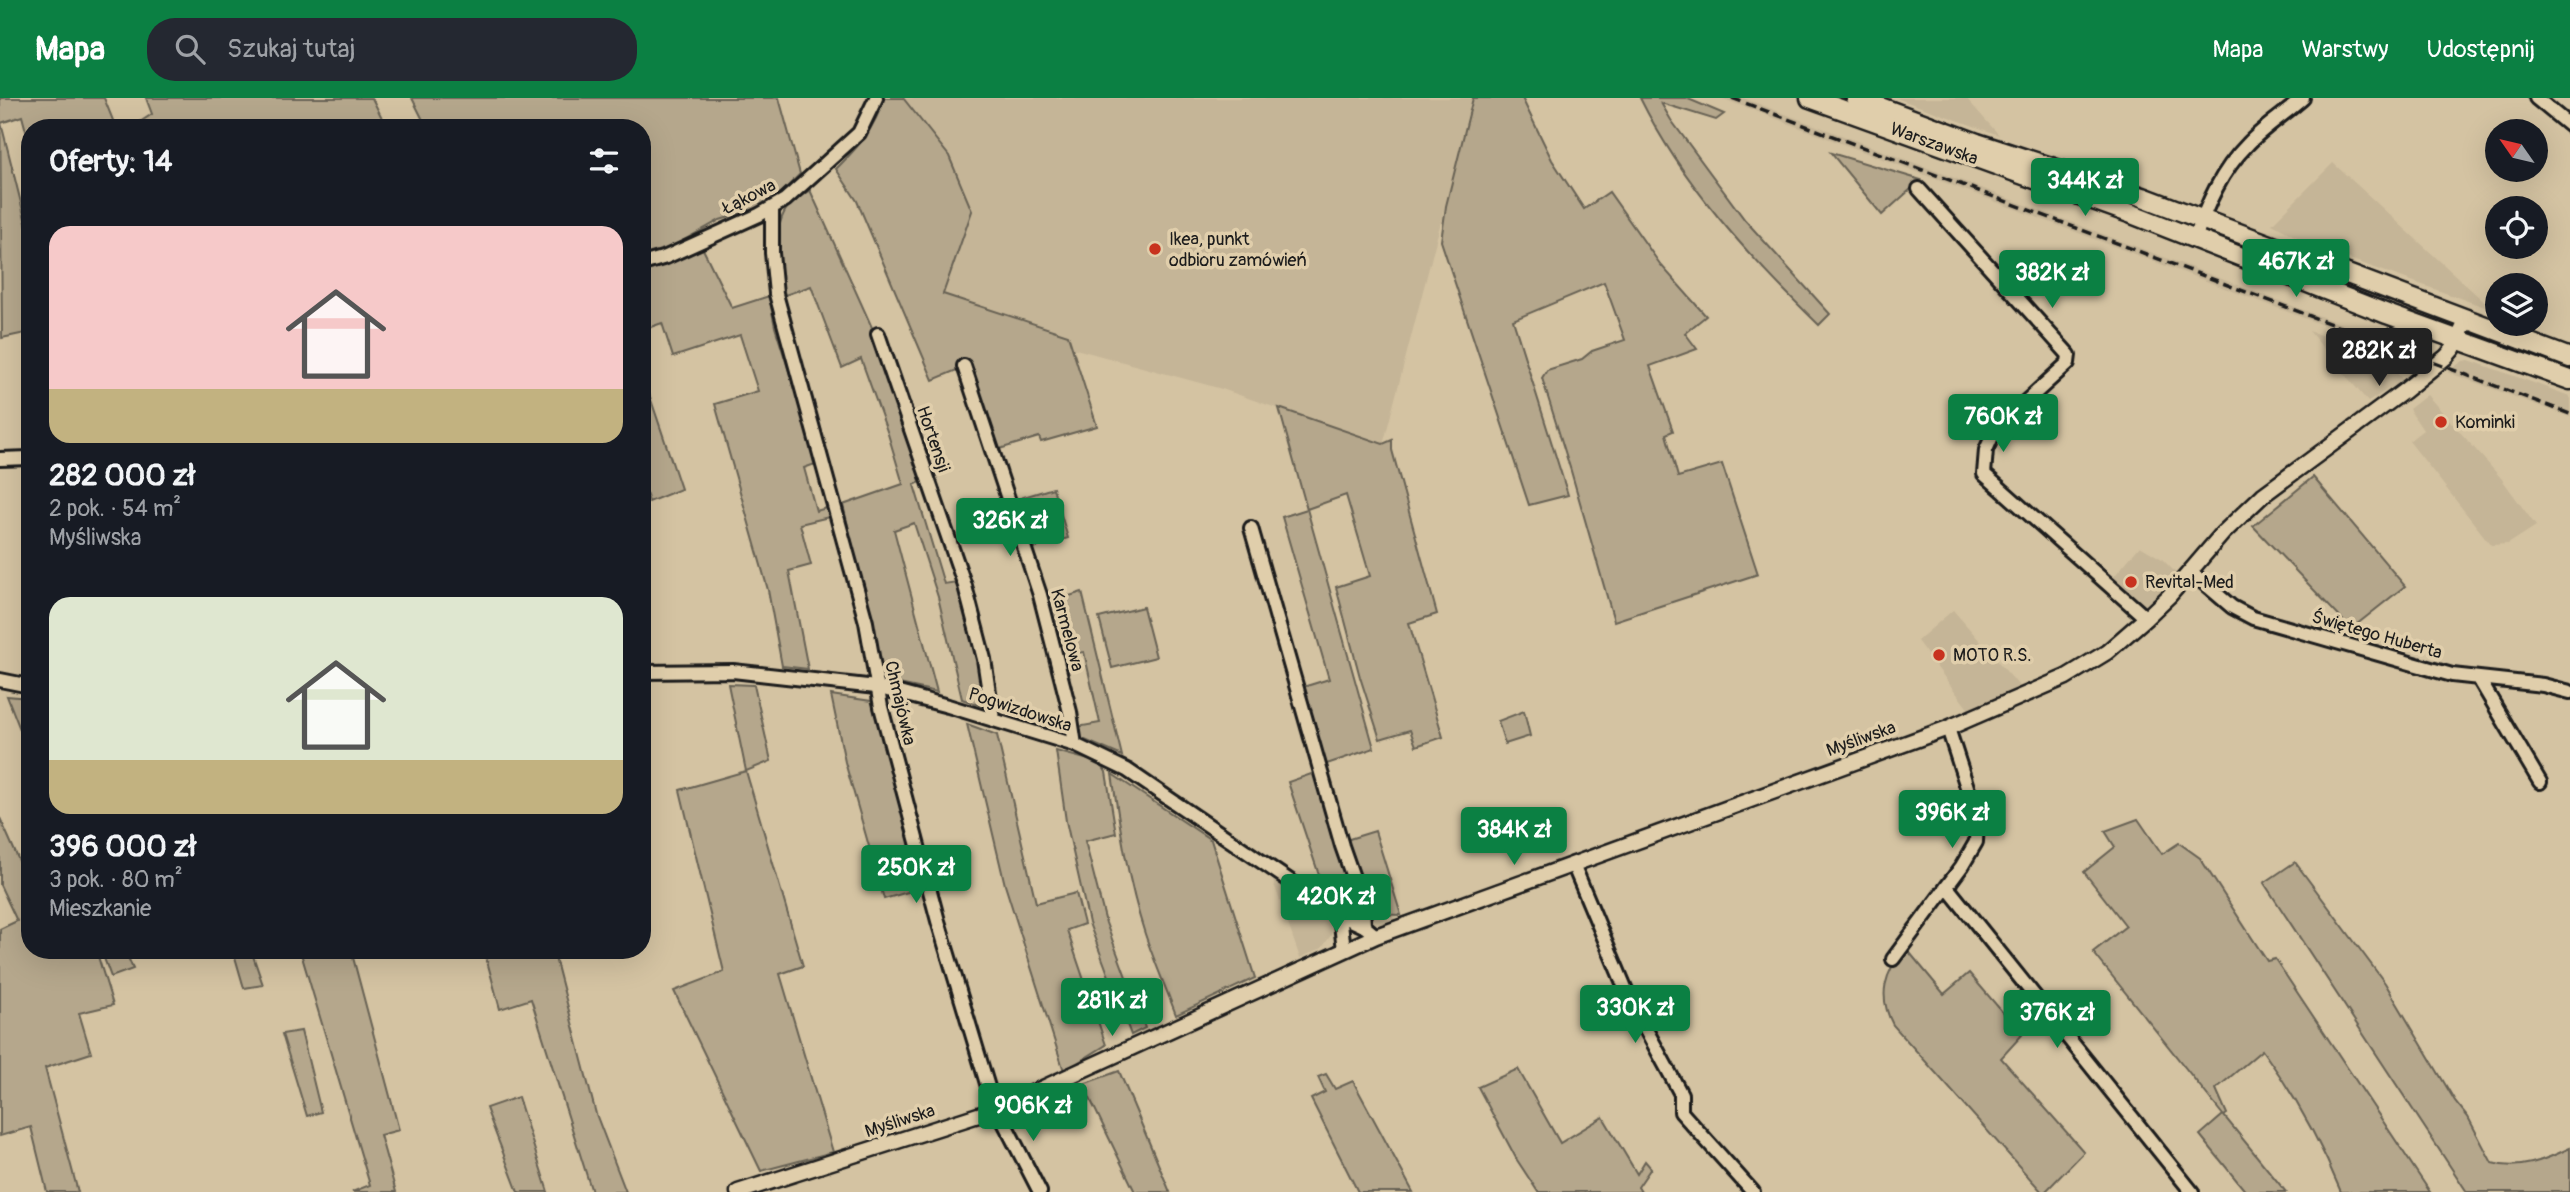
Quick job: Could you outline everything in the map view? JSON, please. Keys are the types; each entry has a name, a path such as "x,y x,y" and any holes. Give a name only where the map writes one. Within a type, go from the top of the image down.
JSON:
{"main road":[{"name":"Warszawska","path":"1810,98 2570,380"},
{"name":"Warszawska","path":"1856,98 1977,143 2132,193 2570,358"}],"street":[{"name":"Łąkowa","path":"651,261 666,257 785,200 859,133 876,98"},
{"path":"2195,239 2210,198 2232,162 2248,143 2303,98"},
{"path":"2536,98 2570,126"},
{"path":"1919,189 2069,355 2068,363 1995,430 1986,450 1984,474 2146,618"},
{"name":"Chmajówka","path":"772,208 776,294 866,622 876,687 938,921 990,1097 1040,1192"},
{"name":"Myśliwska","path":"738,1192 997,1109 1376,936 1948,728 2067,677 2107,652 2146,618 2191,572 2223,533 2263,495 2446,357 2468,319"},
{"name":"Hortensji","path":"878,334 965,586 984,659 993,719"},
{"name":"Karmelowa","path":"964,366 1040,595 1070,712 1074,745"},
{"path":"0,459 21,458"},
{"path":"1251,528 1342,846 1363,906 1364,926"},
{"name":"Świętego Huberta","path":"2191,572 2232,607 2253,618 2452,675 2543,685 2570,692"},
{"name":"Pogwizdowska","path":"651,672 733,671 876,687 993,719 1074,745 1134,774 1339,915 1364,926 1376,936"},
{"path":"2479,679 2540,782"},
{"path":"0,680 21,684"},
{"path":"1893,959 1947,887 1976,842 1977,818 1948,728"},
{"path":"1573,864 1631,1002 1681,1094 1681,1112 1753,1192"},
{"path":"1947,887 2192,1192"},
{"path":"1339,915 1344,950"}],"shaded area":[{"path":"0,98 104,98 112,119 23,119 22,116 1,123 21,203 21,334 2,338"},
{"path":"146,98 372,98 382,119 144,119 152,114"},
{"path":"412,98 779,98 800,174 775,199 762,207 720,220 651,256 651,119 422,119"},
{"path":"884,98 903,98 949,156 972,211 943,294 1068,335 1097,426 1041,442 1039,437 996,450 959,369 933,380 857,201 836,169 865,137"},
{"path":"903,98 1473,98 1383,445 1222,389 1072,348 1068,335 943,294 972,211 949,156"},
{"path":"1473,98 1522,98 1552,160 1584,209 1609,192 1660,264 1706,316 1685,333 1697,349 1650,366 1673,431 1666,434 1678,477 1722,464 1758,574 1614,621 1542,378 1547,370 1582,359 1592,351 1625,340 1604,282 1513,320 1568,495 1529,505 1441,241 1446,206"},
{"path":"1640,98 1686,98 1724,114 1716,120 1661,103 1745,220 1830,314 1819,325 1743,247 1697,190 1676,161"},
{"path":"1721,98 1743,98 2428,357 2423,363"},
{"path":"1896,98 1966,98 1999,135"},
{"path":"1831,153 1921,180 1882,215"},
{"path":"2333,163 2485,303 2485,307 2316,247 2272,224"},
{"path":"810,190 875,334 925,480 914,485 944,584 957,582 974,637 987,708 962,699 938,597 914,523 894,530 937,692 880,680 879,655 843,505 903,484 861,359 842,368 811,286 785,295 778,250 780,225 790,204"},
{"path":"702,247 732,308 769,296 775,327 818,463 804,468 816,511 830,507 833,516 800,524 811,565 789,571 808,669 782,666 768,590 715,404 758,391 740,335 673,357 662,323 651,327 651,267"},
{"path":"2309,331 2382,356 2403,380 2368,402"},
{"path":"2469,360 2570,396 2570,417 2447,372"},
{"path":"2427,395 2501,478 2536,526 2508,544 2491,545 2409,441 2423,430 2409,409"},
{"path":"651,400 681,489 651,501"},
{"path":"1279,408 1383,444 1392,440 1392,450 1437,614 1409,623 1443,737 1416,746 1410,730 1380,739 1336,587 1370,576 1346,495 1307,509"},
{"path":"2313,477 2405,586 2351,629 2253,526"},
{"path":"1053,488 1068,538 1030,549 1014,500"},
{"path":"1307,509 1374,748 1324,765 1300,688 1329,679 1282,517"},
{"path":"2140,546 2162,559 2177,574 2136,617 2104,588"},
{"path":"1082,592 1122,756 1078,737 1077,727 1100,723 1084,652 1060,655 1047,603"},
{"path":"1143,607 1156,657 1112,668 1099,618"},
{"path":"1953,610 2020,687 1969,710 1917,641"},
{"path":"728,684 754,685 771,761 746,771"},
{"path":"831,695 871,701 882,723 925,887 884,899 845,762"},
{"path":"7,696 21,697 21,732"},
{"path":"1524,711 1530,736 1505,744 1498,721"},
{"path":"967,724 997,735 1036,903 1076,893 1084,924 1067,930 1106,1045 1064,1071 1005,885"},
{"path":"1056,751 1100,763 1106,772 1116,833 1085,841 1106,923 1145,1028 1131,1035 1089,923 1066,821"},
{"path":"746,771 803,966 780,974 833,1152 761,1171 674,991 724,972 680,790"},
{"path":"1317,772 1359,910 1324,890 1288,782"},
{"path":"1112,774 1211,840 1255,978 1176,1015 1139,914 1125,855"},
{"path":"0,818 21,863 21,959 99,959 113,1005 79,1013 91,1053 45,1068 78,1192 47,1192 31,1127 0,1136 0,929 17,921 0,885"},
{"path":"2138,819 2162,854 2179,843 2200,858 2267,961 2275,959 2430,1192 2341,1192 2306,1119 2262,1050 2216,1089 2227,1114 2224,1116 2286,1192 2246,1192 2200,1135 2223,1115 2093,952 2126,926 2084,872 2115,847 2105,831"},
{"path":"1375,831 1401,915 1370,914 1346,840"},
{"path":"2295,862 2385,983 2455,1101 2468,1117 2492,1163 2522,1165 2570,1148 2570,1192 2467,1192 2264,883"},
{"path":"1273,881 1327,917 1332,927 1331,935 1322,948 1300,958"},
{"path":"1905,947 1944,994 1969,973 2022,1035 2001,1058 2084,1152 2045,1192 2042,1192 1893,1025 1884,994 1892,966"},
{"path":"104,959 129,959 133,969 111,977"},
{"path":"236,959 254,959 263,985 244,988"},
{"path":"303,959 353,959 399,1130 380,1135 396,1192 352,1192 370,1185"},
{"path":"486,959 555,959 596,1114 626,1192 592,1192 531,999 500,1009"},
{"path":"301,1031 321,1112 307,1116 282,1034"},
{"path":"1518,1069 1560,1143 1603,1117 1637,1174 1645,1161 1651,1168 1638,1187 1641,1192 1538,1192 1517,1160 1478,1087"},
{"path":"1119,1071 1170,1192 1135,1192 1083,1084"},
{"path":"1326,1074 1335,1089 1353,1081 1413,1192 1358,1192 1311,1099 1325,1092 1318,1077"},
{"path":"518,1097 548,1192 518,1192 486,1108"}],"railway":[{"path":"1732,98 2570,414"}],"place":[{"name":"Ikea, punkt odbioru zamówień","path":"1155,249"},
{"name":"Kominki","path":"2441,422"},
{"name":"Revital-Med","path":"2131,582"},
{"name":"MOTO R.S.","path":"1939,655"}]}
